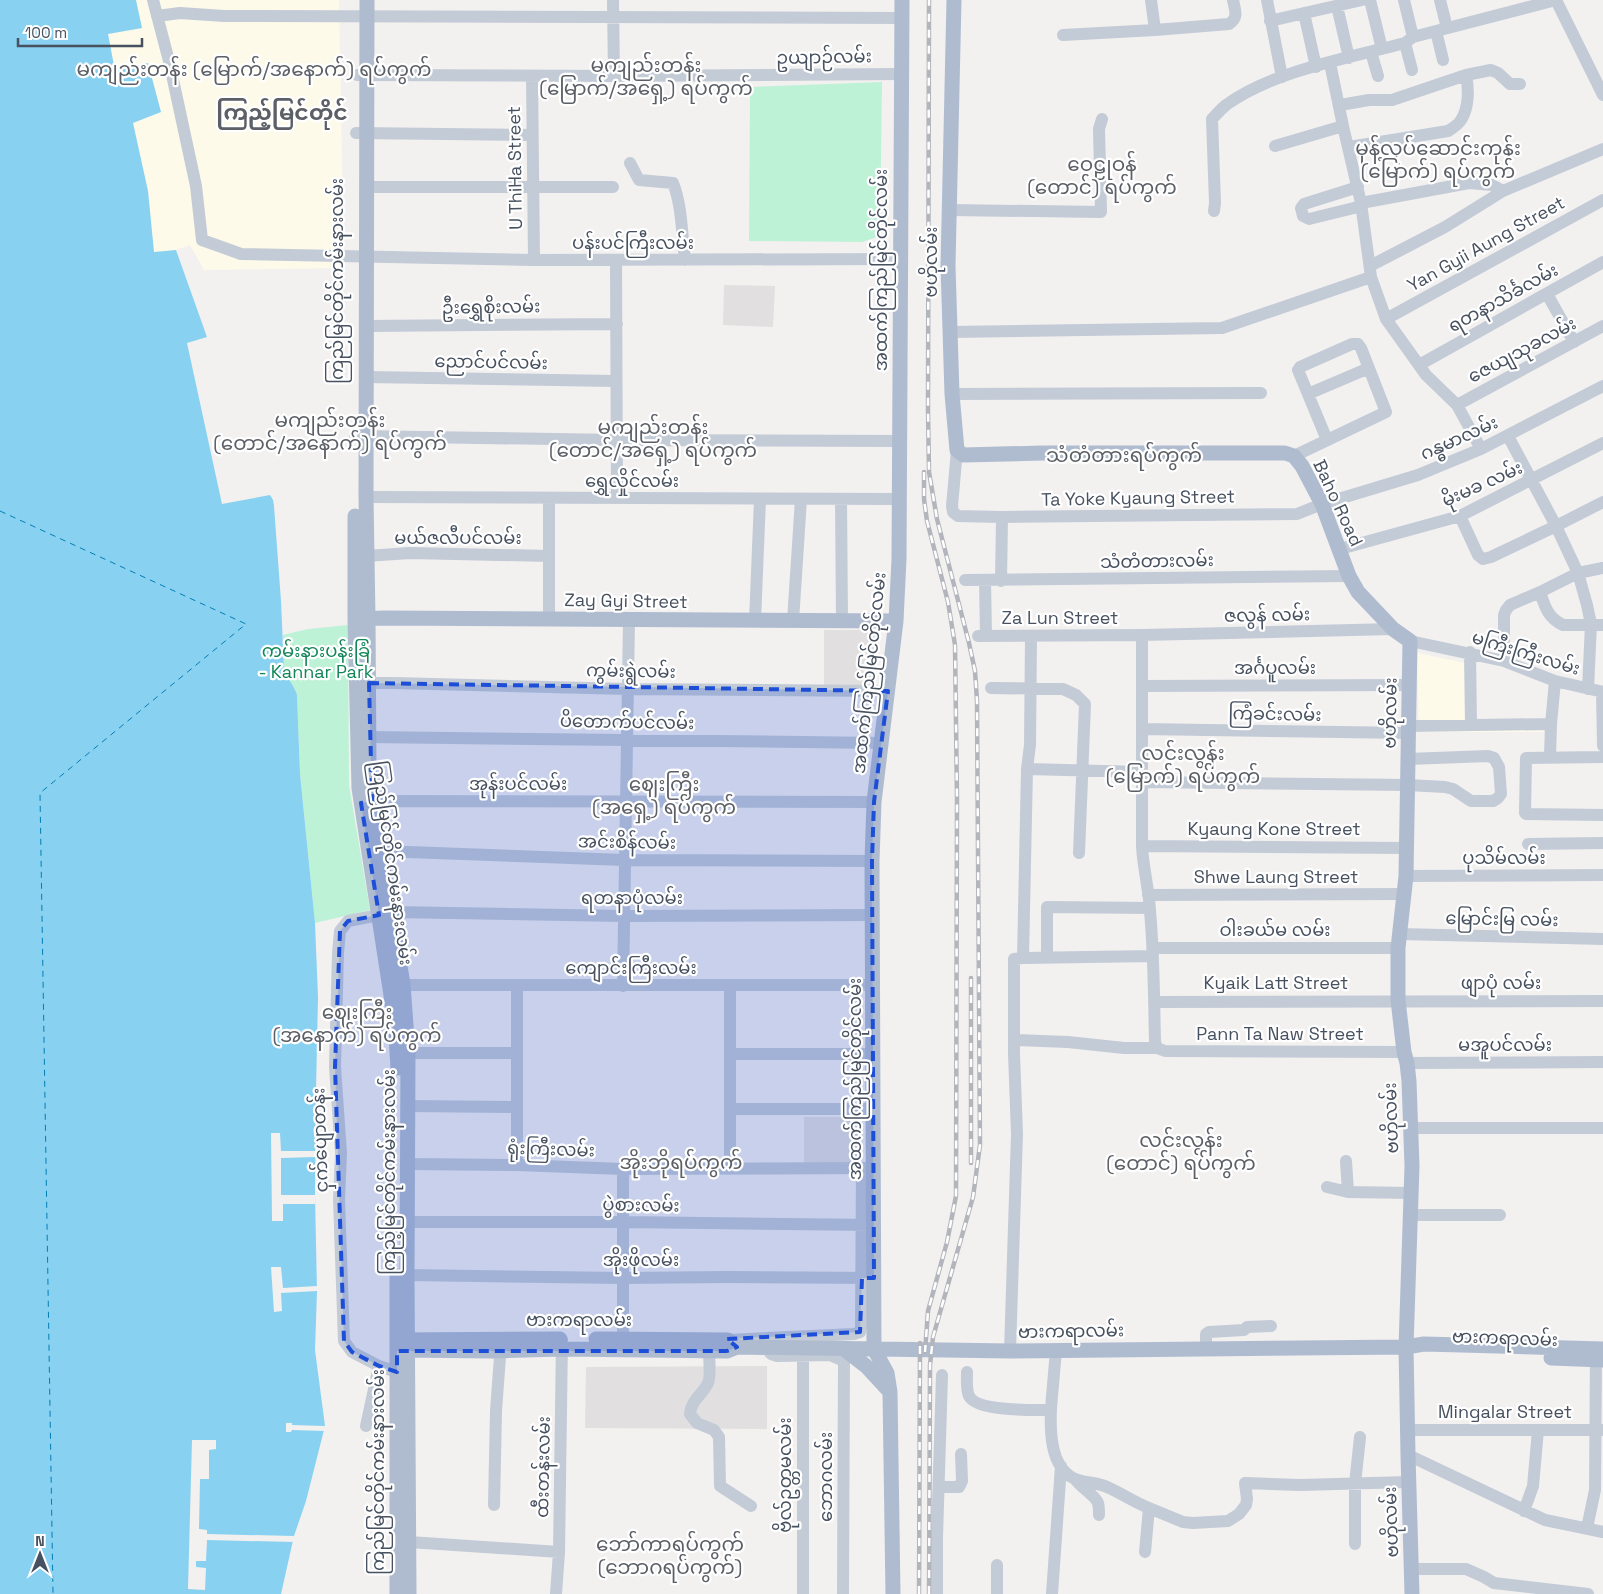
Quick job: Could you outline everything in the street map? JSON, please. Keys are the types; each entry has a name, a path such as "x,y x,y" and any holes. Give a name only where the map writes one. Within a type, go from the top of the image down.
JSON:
{"main road":[{"name":"အထက်ကြည်မြင်တိုင်လမ်း","path":"874,1349 868,1278 868,1168 873,1109 872,861 874,802 896,621 899,559 902,0"},
{"name":"ဗဟိုလမ်း","path":"954,0 948,266 952,394 957,450"},
{"name":"ကြည်မြင်တိုင်ကမ်းနားလမ်း","path":"362,8 360,256 362,335 360,436 364,623 370,737 367,802 385,914 403,985"},
{"name":"ကြည်မြင်တိုင်ကမ်းနားလမ်း","path":"360,256 366,187 361,133"},
{"path":"360,436 366,378 362,335"},
{"name":"ကြည်မြင်တိုင်ကမ်းနားလမ်း","path":"360,436 366,497 367,599 364,623"},
{"name":"Baho Road","path":"957,450 963,455 1276,452 1294,456 1302,466 1322,504 1349,576 1358,592 1393,630 1410,641"},
{"path":"367,599 376,612 385,618"},
{"path":"364,623 385,618"},
{"name":"Zay Gyi Street","path":"385,618 896,621"},
{"name":"ဗဟိုလမ်း","path":"1410,641 1406,876 1399,941 1398,1000 1409,1081 1412,1166 1406,1347 1412,1594"},
{"name":"ကြည်မြင်တိုင်ကမ်းနားလမ်း","path":"366,683 359,788 367,802 381,851 385,914"},
{"name":"ကြည့်မြင်တိုင်ကမ်းနားလမ်း","path":"403,985 403,1053 408,1106 408,1164 403,1222 407,1275 408,1343"},
{"name":"ကြည်မြင်တိုင်ကမ်းနားလမ်း","path":"402,1369 408,1343 403,1222 403,1053"},
{"path":"408,1343 413,1355 402,1369 403,1495 409,1594"},
{"name":"ဗားကရာလမ်း","path":"408,1343 501,1345 732,1344 844,1355 874,1349 1010,1351 1406,1347 1423,1354 1600,1355"},
{"name":"ဗားကရာလမ်း","path":"623,1345 727,1351 732,1344"},
{"path":"874,1349 887,1373 890,1392 894,1594"},
{"path":"844,1355 866,1366 890,1392"},
{"name":"ကြည်မြင်တိုင်ကမ်းနားလမ်း","path":"397,1594 405,1552"}],"street":[{"path":"153,0 157,16 180,13 224,16 362,8 613,17 902,18"},
{"path":"613,0 614,76"},
{"path":"1151,0 1155,30"},
{"path":"1063,35 1229,24 1234,21 1236,16 1233,0"},
{"path":"1266,0 1282,77"},
{"path":"1270,21 1362,0"},
{"path":"1370,0 1378,76"},
{"path":"1404,0 1412,70"},
{"path":"1440,0 1443,60"},
{"path":"1214,211 1212,119 1225,106 1249,92 1282,77 1376,51 1441,30 1556,0 1603,95"},
{"path":"1337,6 1349,58"},
{"path":"1304,13 1316,67"},
{"name":"ပန်းပင်ကြီးလမ်း","path":"157,16 169,61 196,186 202,240 240,254 616,261 900,259"},
{"path":"1330,63 1362,204 1370,271 1386,319 1426,375 1457,405 1481,449"},
{"path":"1340,105 1369,100 1392,100 1466,75 1491,70 1498,73 1510,84 1520,84"},
{"name":"ဥယျာဉ်လမ်း","path":"362,75 901,74"},
{"path":"1349,147 1448,130 1457,126 1467,102 1469,86 1466,75"},
{"name":"U ThiHa Street","path":"532,76 534,260"},
{"path":"950,210 1101,212 1099,129 1102,119"},
{"path":"1275,146 1343,126"},
{"path":"361,133 532,135"},
{"path":"951,332 1222,328 1370,271 1503,191 1603,149"},
{"path":"630,163 639,180 673,183 676,190 685,260"},
{"path":"1358,186 1304,204 1301,208 1303,216 1309,219 1362,204 1469,183 1492,185 1503,191"},
{"path":"366,187 613,187"},
{"name":"Yan Gyii Aung Street","path":"1386,319 1603,200"},
{"path":"616,261 616,498"},
{"name":"ရတနာသိင်္ခလမ်း","path":"1420,365 1603,262"},
{"path":"1547,294 1574,342"},
{"name":"ဦးရွှေစိုးလမ်း","path":"362,335 616,324"},
{"name":"ဇေယျသုခလမ်း","path":"1457,405 1603,326"},
{"path":"1294,456 1386,412 1358,344 1352,344 1300,367 1298,370 1327,440"},
{"path":"1308,394 1368,368"},
{"name":"ညောင်ပင်လမ်း","path":"366,378 616,381"},
{"name":"ဂန္ဓမာလမ်း","path":"1322,504 1418,475 1481,449 1603,386"},
{"path":"952,394 1261,393"},
{"path":"360,436 616,440 900,441"},
{"path":"1508,436 1556,526 1578,574 1588,605 1597,624 1588,689"},
{"name":"မိုးမခ လမ်း","path":"1340,549 1460,516 1603,443"},
{"name":"Ta Yoke Kyaung Street","path":"957,450 952,506 958,516 1297,514 1322,504"},
{"name":"ရွှေလှိုင်လမ်း","path":"366,497 899,499"},
{"path":"549,498 549,619"},
{"path":"755,621 760,499"},
{"path":"793,621 801,499"},
{"path":"841,500 842,621"},
{"path":"1460,516 1478,555 1483,559 1491,557 1603,502"},
{"path":"1001,580 1002,517"},
{"name":"မယ်ဇလီပင်လမ်း","path":"366,556 410,553 549,556"},
{"path":"1504,661 1504,615 1510,605 1578,574 1603,568"},
{"name":"သံတံတားလမ်း","path":"965,580 1349,576"},
{"name":"Za Lun Street","path":"985,580 982,636 1142,635"},
{"path":"1540,592 1552,619 1563,625 1597,624"},
{"path":"623,986 629,620"},
{"name":"ဇလွန် လမ်း","path":"1142,635 1393,630"},
{"path":"1142,635 1142,862 1149,901 1153,952 1155,1042 1157,1048"},
{"path":"1010,1351 1017,1134 1014,1040 1027,769 1030,745 1031,636"},
{"name":"မကြီးကြီးလမ်း","path":"1410,641 1470,652 1504,661 1555,681 1602,692"},
{"path":"1470,652 1472,725"},
{"path":"1550,757 1555,681"},
{"name":"ကွမ်းရွဲလမ်း","path":"366,683 888,692"},
{"name":"အင်္ဂပူလမ်း","path":"1142,686 1409,686"},
{"path":"991,688 1063,689 1076,695 1085,704 1079,853"},
{"path":"1602,692 1603,746"},
{"name":"ကြံခင်းလမ်း","path":"1142,730 1408,730 1472,725 1551,724"},
{"name":"ပိတောက်ပင်လမ်း","path":"370,737 882,743"},
{"path":"1027,769 1082,770 1142,777 1445,787 1453,789 1472,801 1493,801 1501,794 1499,767 1494,758 1488,756 1408,759"},
{"path":"1603,757 1526,758 1525,813 1603,815"},
{"name":"အုန်းပင်လမ်း","path":"367,802 874,802"},
{"path":"1528,844 1603,843"},
{"name":"Kyaung Kone Street","path":"1142,846 1406,848"},
{"name":"အင်းစိန်လမ်း","path":"381,851 625,860 872,861"},
{"name":"ပုသိမ်လမ်း","path":"1406,876 1603,875"},
{"name":"Shwe Laung Street","path":"1047,958 1048,907 1149,901 1403,894"},
{"name":"ရတနာပုံလမ်း","path":"385,914 624,916 873,915"},
{"name":"ငှက်ပျောတန်း","path":"385,914 348,921 340,932 335,1068 341,1153 339,1200 344,1341 352,1352 379,1366 402,1369"},
{"name":"မြောင်းမြ လမ်း","path":"1399,941 1603,939"},
{"name":"ဝါးခယ်မ လမ်း","path":"1019,959 1399,941"},
{"name":"ကျောင်းကြီးလမ်း","path":"403,985 873,986"},
{"path":"517,985 517,1165"},
{"path":"730,986 730,1169"},
{"name":"ဖျာပုံ လမ်း","path":"1398,1000 1603,1001"},
{"name":"Kyaik Latt Street","path":"1154,1002 1398,1000"},
{"name":"Pann Ta Naw Street","path":"1014,1040 1068,1042 1124,1048 1157,1048 1165,1051 1405,1057"},
{"path":"403,1053 517,1054"},
{"path":"730,1054 873,1054"},
{"name":"မအူပင်လမ်း","path":"1405,1057 1603,1062"},
{"path":"408,1106 517,1107"},
{"path":"730,1109 873,1109"},
{"path":"1410,1128 1603,1128"},
{"path":"1346,1161 1348,1192"},
{"name":"ရုံးကြီးလမ်း","path":"408,1164 517,1165 622,1169 868,1168"},
{"path":"622,1169 623,1345"},
{"path":"1327,1187 1348,1192 1411,1193"},
{"path":"1411,1214 1500,1215"},
{"name":"ပွဲစားလမ်း","path":"403,1222 869,1225"},
{"name":"အိုးဖိုလမ်း","path":"407,1275 623,1278 868,1278"},
{"path":"732,1344 860,1332 868,1278"},
{"path":"1206,1349 1206,1334 1210,1332 1271,1326"},
{"name":"ထီးတန်းလမ်း","path":"556,1594 559,1552 562,1344"},
{"path":"494,1505 496,1411 501,1345"},
{"path":"766,1348 771,1354 777,1356 844,1355"},
{"path":"1056,1350 1050,1432 1053,1448 1061,1466 1067,1474 1075,1479 1103,1485 1148,1508 1183,1522 1228,1521 1239,1514 1246,1505 1245,1483 1300,1485 1408,1482"},
{"path":"709,1351 709,1383 699,1394 690,1409 690,1414 698,1423 714,1430 719,1438 720,1486 751,1506"},
{"name":"ဗိုလ်ဥတ္တမလမ်း","path":"803,1355 803,1594"},
{"name":"ဘောဂလမ်း","path":"843,1594 844,1355"},
{"path":"1587,1528 1599,1490 1600,1355"},
{"path":"366,1426 379,1366"},
{"path":"967,1372 968,1396 973,1401 997,1409 1046,1410 1051,1408"},
{"path":"937,1594 942,1375"},
{"name":"Mingalar Street","path":"1408,1430 1599,1430"},
{"path":"1524,1510 1533,1486 1538,1430"},
{"path":"1355,1544 1355,1484 1360,1437"},
{"path":"939,1487 959,1486 962,1481 962,1454"},
{"path":"1408,1455 1545,1520 1603,1532"},
{"path":"1052,1594 1061,1466"},
{"path":"1075,1479 1079,1486 1098,1502 1099,1515"},
{"path":"1145,1552 1148,1508"},
{"path":"405,1552 559,1552"},
{"path":"996,1565 997,1594"},
{"path":"1411,1569 1466,1569 1484,1577 1495,1589 1588,1594"}],"highlighted area":[{"path":"369,683 888,691 874,802 872,861 874,1278 862,1278 860,1332 727,1339 737,1347 727,1351 397,1351 397,1372 379,1366 352,1352 344,1341 335,1067 340,931 348,921 379,915 361,803 372,801"}],"shaded area":[{"path":"136,0 339,0 344,268 204,270 190,245 176,250 154,253 148,191 133,122 161,112 115,71 108,34 142,28"},
{"path":"724,285 775,286 773,327 723,325"},
{"path":"824,630 880,630 873,685 824,685"},
{"path":"1417,653 1476,665 1476,722 1544,722 1544,732 1419,732"},
{"path":"804,1117 859,1117 859,1163 804,1164"},
{"path":"767,1366 767,1429 585,1428 586,1367"}],"green space":[{"path":"882,82 880,236 862,242 749,241 750,87"},
{"name":"ကမ်းနားပန်းခြံ - Kannar Park","path":"348,625 349,785 370,910 315,923 300,774 297,695 284,669 283,635 308,629"}],"water":[{"path":"0,0 136,0 142,28 108,34 115,71 148,63 161,112 133,123 148,191 154,252 176,250 207,337 187,343 222,504 270,495 273,500 284,669 297,695 300,774 315,923 318,997 315,1350 325,1426 306,1501 294,1536 281,1594 0,1594"}],"pier":[{"path":"271,1133 280,1133 281,1151 316,1151 316,1157 281,1158 281,1195 315,1195 315,1204 283,1204 283,1221 272,1221"},
{"path":"271,1267 281,1267 283,1288 317,1286 317,1291 281,1293 282,1311 274,1312"},
{"path":"286,1423 292,1423 292,1425 325,1426 325,1431 292,1430 291,1432 286,1432"},
{"path":"192,1440 216,1440 216,1449 209,1450 209,1479 200,1479 199,1529 207,1530 207,1534 294,1536 294,1542 207,1540 206,1561 196,1561 196,1567 206,1568 205,1590 188,1589"}],"ferry route":[{"path":"0,511 246,624 40,793 53,1594"}],"railway":[{"path":"929,0 929,472 937,519 975,671 977,701 980,1145 973,1197 933,1337 930,1365 929,1594"},
{"path":"924,472 924,499 927,521 948,602 955,645 957,799 956,1196 947,1242 928,1311 925,1352"},
{"path":"971,978 971,1163"},
{"path":"919,1594 920,1343"}],"district":[{"name":"မကျည်းတန်း (မြောက်/အနောက်) ရပ်ကွက်","path":"254,69"},
{"name":"မကျည်းတန်း (မြောက်/အရှေ့) ရပ်ကွက်","path":"646,76"},
{"name":"ကြည့်မြင်တိုင်","path":"282,112"},
{"name":"မုန့်လုပ်ဆောင်းကုန်း (မြောက်) ရပ်ကွက်","path":"1438,160"},
{"name":"ဝေဠုဝန် (တောင်) ရပ်ကွက်","path":"1102,176"},
{"name":"မကျည်းတန်း (တောင်/အနောက်) ရပ်ကွက်","path":"330,432"},
{"name":"မကျည်းတန်း (တောင်/အရှေ့) ရပ်ကွက်","path":"653,438"},
{"name":"သံတံတားရပ်ကွက်","path":"1124,455"},
{"name":"လင်းလွန်း (မြောက်) ရပ်ကွက်","path":"1183,764"},
{"name":"ဈေးကြီး (အရှေ့) ရပ်ကွက်","path":"664,796"},
{"name":"ဈေးကြီး (အနောက်) ရပ်ကွက်","path":"357,1024"},
{"name":"လင်းလွန်း (တောင်) ရပ်ကွက်","path":"1181,1152"},
{"name":"အိုးဘိုရပ်ကွက်","path":"681,1162"},
{"name":"ဘော်ကာရပ်ကွက် (ဘောဂရပ်ကွက်)","path":"670,1556"}]}
